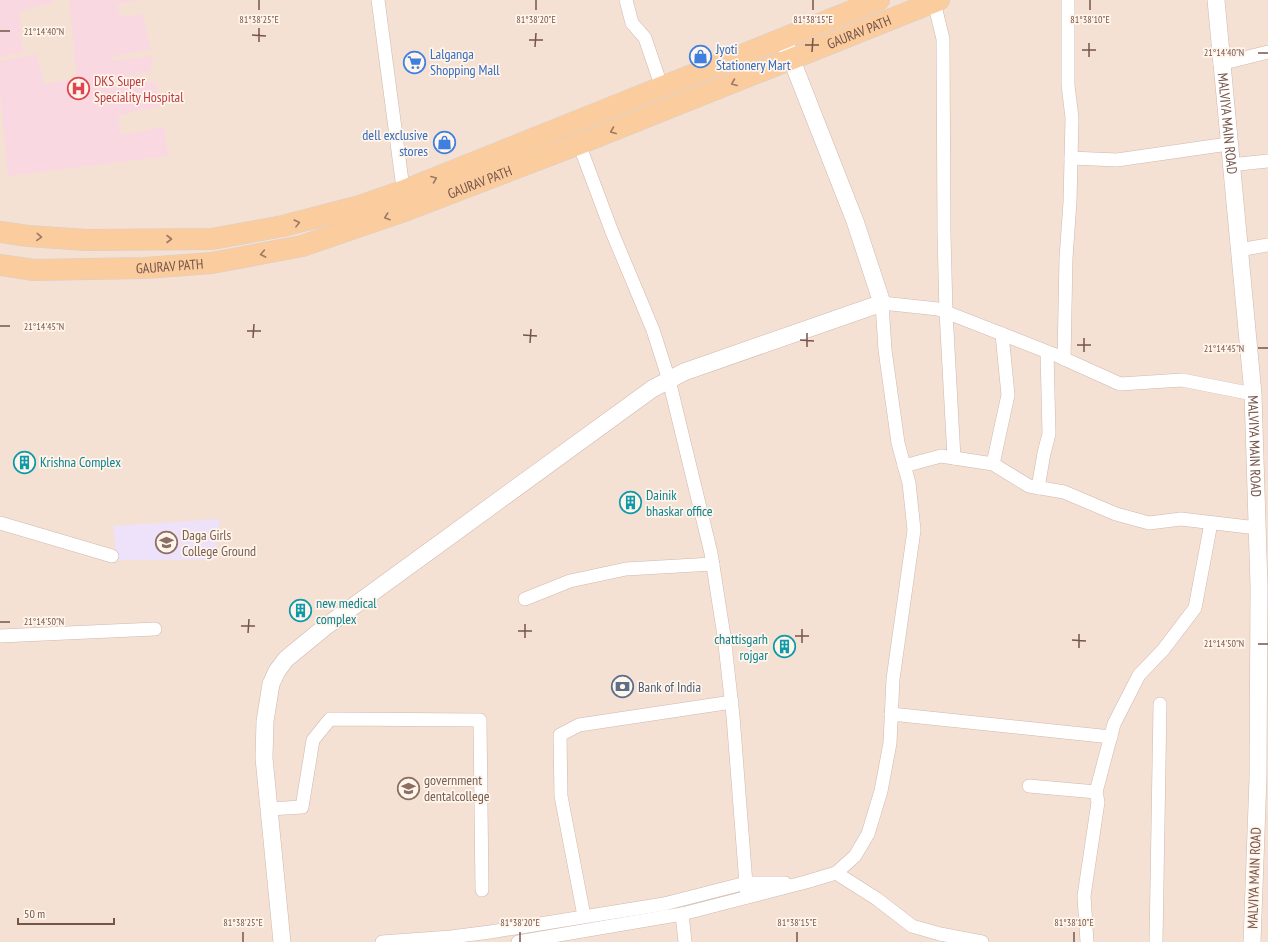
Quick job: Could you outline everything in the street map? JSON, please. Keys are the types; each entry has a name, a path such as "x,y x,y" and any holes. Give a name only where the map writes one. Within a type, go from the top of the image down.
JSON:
{"main road":[{"path":"0,232 28,236 86,240 212,239 283,226 360,206 405,201 662,88 880,0"},
{"name":"GAURAV PATH","path":"0,266 34,270 145,268 212,263 302,246 405,201 579,144 937,1"},
{"path":"0,275 34,270"}],"street":[{"path":"378,0 405,201"},
{"path":"626,0 632,23 645,38 662,88"},
{"path":"1064,359 1066,258 1070,202 1072,118 1068,85 1068,0"},
{"path":"1211,0 1217,28"},
{"name":"MALVIYA MAIN ROAD","path":"1216,0 1220,64 1253,394 1257,528 1263,617 1258,778 1262,830 1252,942"},
{"path":"937,1 943,39 942,169 946,312 954,458"},
{"path":"518,942 682,914 836,873 855,856 868,834 881,791 890,743 893,679 914,530 909,483 897,436 885,350 882,303 855,220 783,39"},
{"path":"1220,64 1268,52"},
{"path":"579,144 612,232 653,330 669,380 713,564 732,702 746,897"},
{"path":"1071,158 1117,160 1228,144"},
{"path":"1230,165 1268,161"},
{"path":"1239,250 1268,245"},
{"path":"282,942 264,758 265,721 271,684 277,671 286,659 324,627 652,389 684,372 882,303 938,309 1064,359 1120,384 1182,380 1253,394"},
{"path":"993,464 1008,395 1002,334"},
{"path":"1038,488 1049,434 1047,352"},
{"path":"904,466 941,456 993,464 1029,486 1064,492 1116,514 1149,523 1181,519 1257,528"},
{"path":"0,523 112,556"},
{"path":"1086,942 1084,896 1098,802 1096,792 1114,724 1139,675 1163,650 1195,608 1212,523"},
{"path":"525,599 570,581 626,569 713,564"},
{"path":"0,636 155,629"},
{"path":"584,916 561,796 560,735 579,725 732,702"},
{"path":"1156,942 1160,704"},
{"path":"891,714 1111,737"},
{"path":"269,809 302,807 313,740 330,719 480,720 482,890"},
{"path":"1029,786 1096,792"},
{"path":"836,873 877,899 912,926 940,934 982,942"},
{"path":"382,942 451,937 664,904 746,883 806,882"},
{"path":"682,914 685,942"},
{"path":"921,929 923,942"}],"shaded area":[{"path":"0,0 1268,0 1268,942 0,942"},
{"path":"0,0 53,0 53,3 19,11 23,52 0,57"},
{"name":"DKS Super Speciality Hospital","path":"69,0 138,0 118,4 120,17 142,14 151,49 111,57 111,61 152,56 151,71 111,80 111,85 156,82 160,106 118,116 121,135 164,127 168,156 8,176 0,91 0,61 37,54 44,84 77,79"},
{"name":"Daga Girls College Ground","path":"220,519 215,560 117,560 113,526"}],"place":[{"name":"Jyoti Stationery Mart","path":"701,57"},
{"name":"Lalganga Shopping Mall","path":"415,62"},
{"name":"DKS Super Speciality Hospital","path":"79,89"},
{"name":"dell exclusive stores","path":"444,143"},
{"name":"Krishna Complex","path":"25,462"},
{"name":"Dainik bhaskar office","path":"631,503"},
{"name":"Daga Girls College Ground","path":"166,543"},
{"name":"new medical complex","path":"300,611"},
{"name":"chattisgarh rojgar","path":"784,647"},
{"name":"Bank of India","path":"623,687"},
{"name":"government dentalcollege","path":"408,788"}]}
